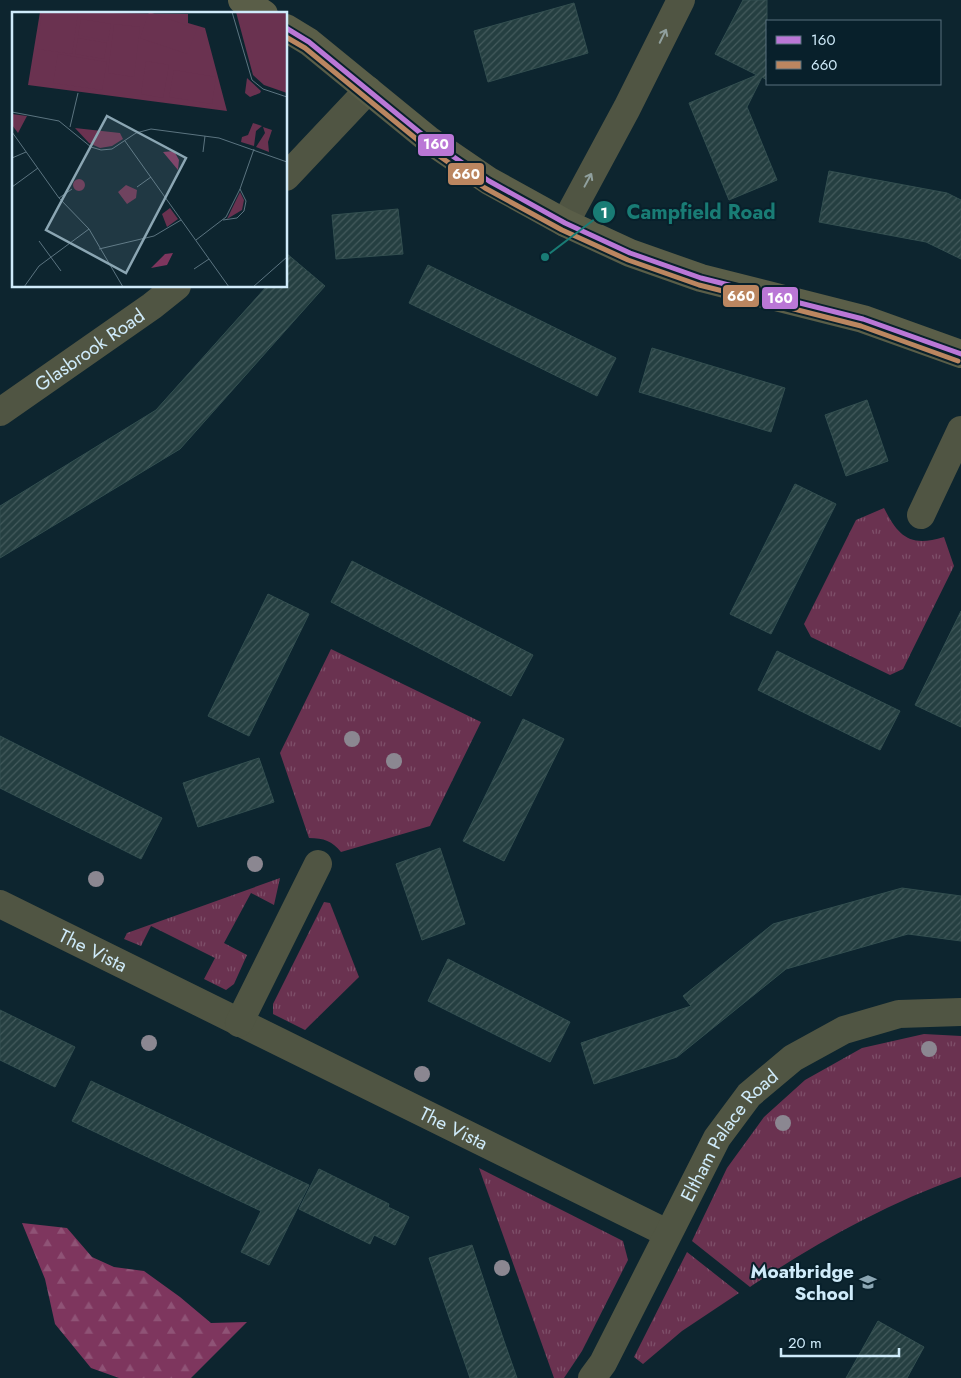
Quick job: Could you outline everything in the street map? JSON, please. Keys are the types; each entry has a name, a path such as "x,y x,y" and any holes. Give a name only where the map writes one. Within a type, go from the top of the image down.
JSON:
{"street":[{"path":"242,0 261,12"},
{"path":"565,223 627,108 681,0"},
{"path":"288,29 309,42 429,140 489,181 565,223 630,253 701,278 863,319 961,354"},
{"path":"288,175 368,90"},
{"name":"Glasbrook Road","path":"0,412 152,306 174,288"},
{"path":"921,515 961,430"},
{"path":"240,1023 318,864"},
{"name":"The Vista","path":"0,904 667,1234"},
{"name":"Eltham Palace Road","path":"592,1378 603,1363 717,1138 749,1096 794,1058 844,1030 899,1014 961,1012"}],"green space":[{"path":"884,508 895,527 907,538 923,541 944,537 954,566 903,669 890,675 811,637 804,624 856,520"},
{"path":"331,649 481,722 430,826 341,852 327,841 309,838 280,753"},
{"path":"280,878 274,905 251,893 224,943 247,955 234,984 226,990 204,979 215,958 151,926 141,946 124,939 127,933"},
{"path":"324,902 330,903 359,977 305,1030 273,1014 273,1004"},
{"path":"924,1034 961,1036 961,1177 906,1199 852,1226 800,1255 750,1287 692,1241 727,1168 764,1117 805,1080 862,1048"},
{"path":"479,1168 623,1241 628,1260 582,1351 564,1378 554,1378"},
{"path":"22,1223 67,1228 92,1257 114,1267 144,1271 180,1297 211,1323 247,1322 191,1378 119,1378 91,1368 55,1324 45,1279"},
{"path":"687,1252 739,1293 682,1331 643,1364 634,1357"}],"building":[{"path":"743,0 767,0 766,79 762,77 747,107 777,180 729,200 689,103 757,75 715,54"},
{"path":"574,3 588,53 488,82 474,31"},
{"path":"829,171 947,193 961,200 961,259 926,242 819,222"},
{"path":"398,209 403,254 336,259 332,215"},
{"path":"288,255 325,286 180,449 0,558 0,506 156,410 265,288 288,288"},
{"path":"428,265 616,358 597,396 409,303"},
{"path":"652,348 785,388 771,432 639,392"},
{"path":"867,400 888,461 846,476 825,415"},
{"path":"795,484 836,504 771,634 730,614"},
{"path":"352,561 533,655 511,696 331,602"},
{"path":"268,594 309,614 249,736 208,716"},
{"path":"961,611 961,727 915,705"},
{"path":"777,651 900,711 880,750 758,690"},
{"path":"523,719 564,739 504,861 463,841"},
{"path":"0,736 162,818 141,859 0,788"},
{"path":"259,758 274,802 198,827 183,783"},
{"path":"440,848 465,924 422,940 396,864"},
{"path":"902,888 961,896 961,941 908,934 786,969 677,1057 594,1084 581,1043 691,1006 683,996 773,924"},
{"path":"448,959 570,1022 550,1062 428,1001"},
{"path":"0,1010 75,1047 55,1087 0,1060"},
{"path":"91,1081 309,1185 269,1265 241,1252 261,1211 72,1121"},
{"path":"319,1169 389,1204 388,1207 409,1217 395,1245 374,1235 370,1244 299,1209"},
{"path":"472,1245 517,1378 470,1378 429,1258"},
{"path":"878,1321 924,1347 907,1378 846,1378"}],"transit line":[{"name":"160","path":"288,29 309,42 429,140 489,181 565,223 630,253 701,278 863,319 961,354"},
{"name":"660","path":"288,38 305,48 425,146 485,188 562,230 628,260 699,285 861,326 958,361"}],"place":[{"name":"Campfield Road","path":"545,257"},
{"name":"Moatbridge School","path":"868,1282"}]}
